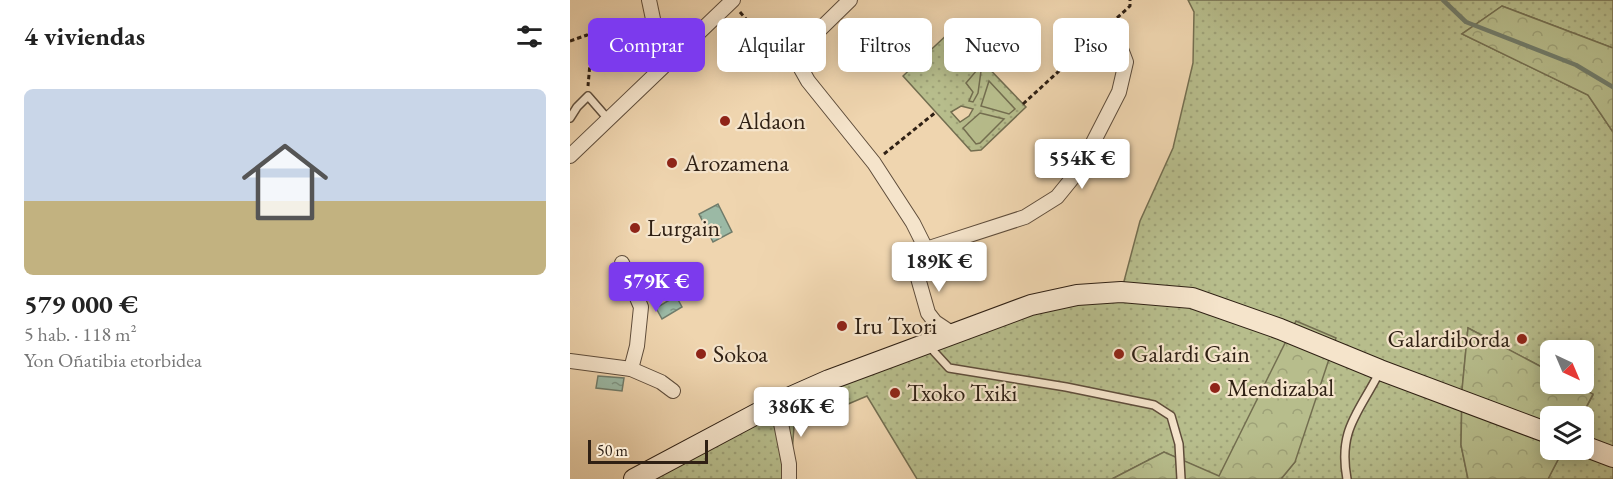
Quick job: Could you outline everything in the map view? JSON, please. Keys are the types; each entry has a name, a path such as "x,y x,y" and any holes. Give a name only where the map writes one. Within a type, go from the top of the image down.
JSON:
{"main road":[{"path":"634,479 777,403 829,381 1031,305 1059,298 1098,293 1142,292 1192,298 1280,329 1380,370 1540,430"},
{"path":"1594,450 1613,457"}],"street":[{"path":"649,0 653,18"},
{"path":"826,23 850,0"},
{"path":"570,156 732,1"},
{"path":"803,72 874,163 913,223 926,249"},
{"path":"953,334 935,322 928,313 914,264 926,249 1025,217 1057,197 1079,170 1119,92 1124,72"},
{"path":"622,263 641,307 637,346 631,369"},
{"path":"570,361 631,369 661,382 673,391"},
{"path":"777,403 789,464 789,479"}],"lane":[{"path":"570,118 577,106 588,96 608,119"},
{"path":"927,344 949,368 1066,387 1154,405 1171,416 1179,444 1181,479"},
{"path":"1347,479 1344,459 1346,434 1380,370"}],"path":[{"path":"1023,104 1130,6 1130,0"},
{"path":"732,1 746,18"},
{"path":"570,41 587,35 592,40 588,96"},
{"path":"874,163 936,112"}],"green space":[{"path":"1188,0 1613,0 1613,48 1502,6 1462,34 1588,95 1613,132 1613,479 1548,479 1558,460 1594,460 1594,406 1587,406 1593,395 1591,394 1594,394 1594,340 1540,340 1540,366 1468,328 1462,390 1461,445 1468,479 1281,479 1295,462 1219,477 1164,452 1112,479 917,479 867,396 794,427 790,479 634,479 849,373 1123,285 1140,221 1173,148 1193,63 1194,12"},
{"path":"1502,6 1613,48 1613,132 1588,95 1462,34"},
{"path":"944,38 944,72 992,72 1026,107 981,150 971,151 903,76 907,72 932,72 932,49","holes":["961,106 973,109 969,116 960,122 951,112"]},
{"path":"975,72 981,72 978,93 973,102 969,101 973,92 966,83"},
{"path":"989,81 1015,109 1009,114 981,106"},
{"path":"980,113 1004,119 980,143 976,144 963,128"},
{"path":"1296,321 1336,338 1295,462 1281,479 1112,479 1164,452 1219,476"},
{"path":"1468,328 1540,366 1540,394 1593,394 1587,406 1540,406 1540,460 1558,460 1548,479 1468,479 1461,445 1462,390"}],"water":[{"path":"718,204 732,232 713,242 699,214"},
{"path":"676,296 682,307 662,319 656,308"},
{"path":"598,376 624,378 622,391 596,388"}],"waterway":[{"path":"1443,0 1466,22 1576,65 1613,87"}],"place":[{"name":"Aldaon","path":"725,121"},
{"name":"Arozamena","path":"672,163"},
{"name":"Lurgain","path":"635,228"},
{"name":"Iru Txori","path":"842,326"},
{"name":"Galardiborda","path":"1522,339"},
{"name":"Sokoa","path":"701,354"},
{"name":"Galardi Gain","path":"1119,354"},
{"name":"Mendizabal","path":"1215,388"},
{"name":"Txoko Txiki","path":"895,393"}]}
